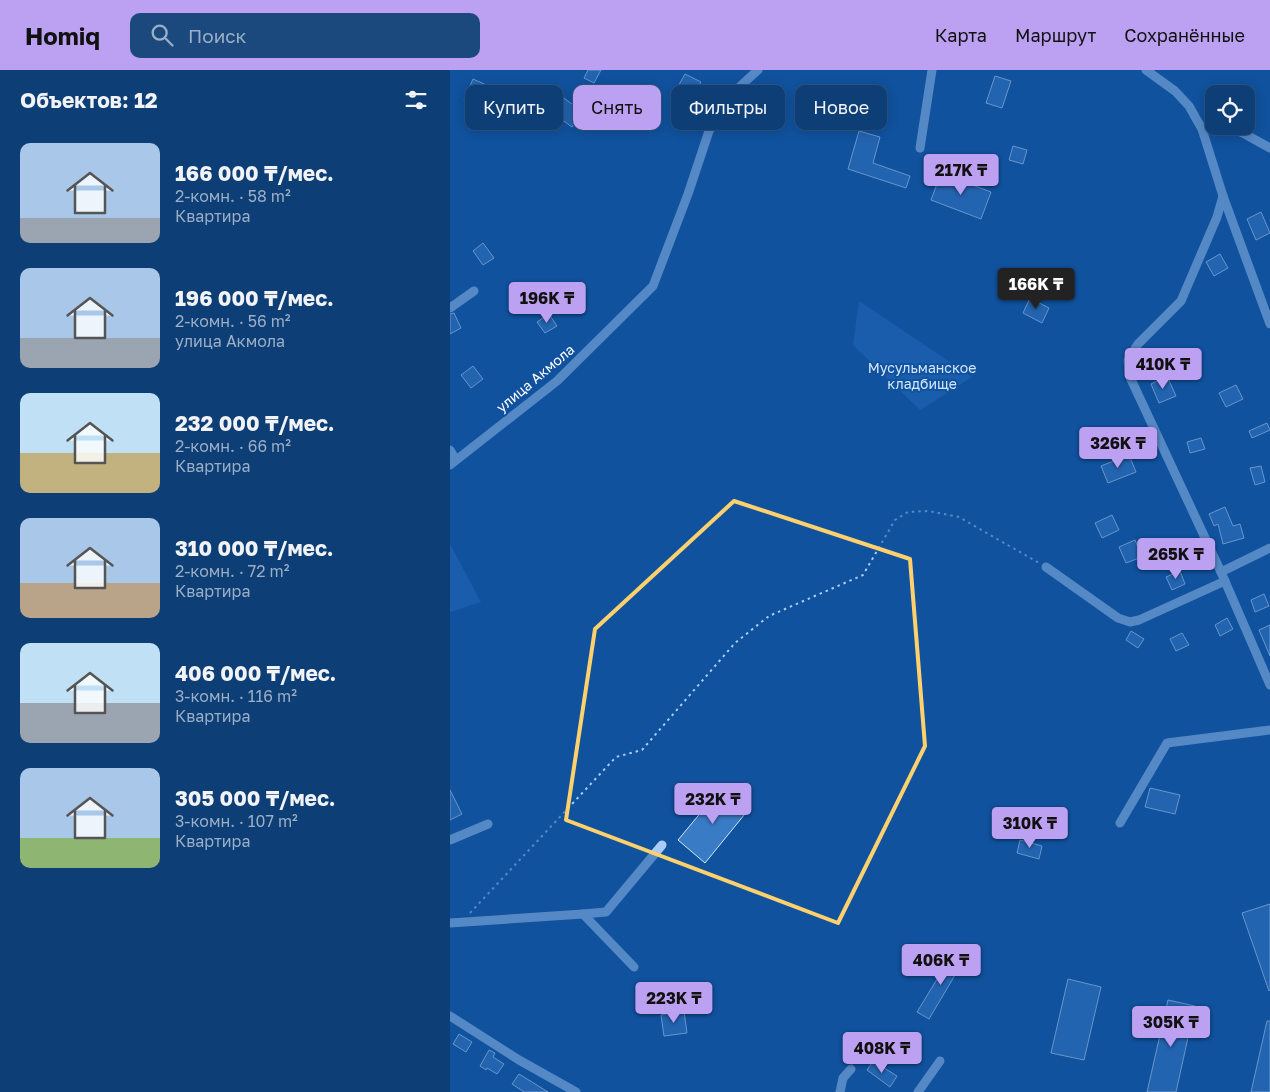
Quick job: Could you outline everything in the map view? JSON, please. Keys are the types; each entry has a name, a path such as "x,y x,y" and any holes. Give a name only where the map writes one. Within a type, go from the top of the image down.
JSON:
{"street":[{"name":"улица Акмола","path":"453,462 557,381 653,286 688,194 709,131 735,92 758,70"},
{"path":"920,148 932,70"},
{"path":"1146,70 1176,91 1189,106 1202,129 1223,196 1270,324"},
{"path":"1246,135 1270,148"},
{"path":"1223,196 1217,218 1182,301 1138,344 1128,360 1129,375 1221,572 1270,685"},
{"path":"450,308 474,291"},
{"path":"450,450 453,462"},
{"path":"1221,572 1270,548"},
{"path":"1046,567 1118,618 1130,622 1139,620 1225,581"},
{"path":"1120,823 1166,743 1270,730"},
{"path":"450,840 488,824"},
{"path":"450,922 606,912 662,845"},
{"path":"583,914 634,967"},
{"path":"450,1016 519,1060 576,1092"},
{"path":"918,1092 940,1061"},
{"path":"840,1092 843,1078 852,1069"}],"path":[{"path":"463,920 616,757 642,750 735,643 769,616 862,575 895,520 908,512 928,511 959,517 1046,567"}],"highlighted area":[{"path":"734,501 910,559 925,746 838,923 566,820 595,629"}],"green space":[{"name":"Мусульманское кладбище","path":"859,301 972,377 920,410 853,345"},
{"path":"450,544 481,602 450,612"}],"building":[{"path":"588,70 601,70 594,83 584,78"},
{"path":"685,74 701,82 699,85 679,85"},
{"path":"995,76 1011,81 1002,108 986,103"},
{"path":"473,79 486,85 470,85"},
{"path":"563,97 573,105 572,127 563,120"},
{"path":"859,131 880,137 873,163 910,176 906,188 848,169"},
{"path":"1013,146 1027,150 1023,164 1009,160"},
{"path":"941,173 991,192 981,219 931,200"},
{"path":"1261,212 1270,233 1256,240 1247,219"},
{"path":"483,243 494,258 483,265 473,251"},
{"path":"1220,254 1228,268 1214,276 1206,262"},
{"path":"1030,298 1049,308 1042,323 1023,313"},
{"path":"454,313 461,328 450,334 450,314"},
{"path":"549,314 557,326 545,333 537,322"},
{"path":"473,366 483,379 471,388 461,375"},
{"path":"1167,376 1176,396 1159,403 1151,384"},
{"path":"1236,385 1243,399 1226,407 1219,393"},
{"path":"1267,423 1270,430 1252,438 1249,431"},
{"path":"1142,434 1146,445 1131,449 1128,438"},
{"path":"1201,438 1205,449 1190,453 1187,442"},
{"path":"1129,455 1136,472 1108,483 1101,466"},
{"path":"1261,466 1265,482 1255,485 1250,468"},
{"path":"1225,507 1233,526 1240,524 1244,538 1223,544 1218,524 1214,526 1209,514"},
{"path":"1112,515 1119,530 1102,538 1095,523"},
{"path":"1135,540 1142,557 1126,563 1119,547"},
{"path":"1162,541 1175,552 1163,567 1150,557"},
{"path":"1180,571 1185,584 1172,590 1166,577"},
{"path":"1264,594 1269,606 1255,612 1251,600"},
{"path":"1227,618 1233,629 1220,636 1215,625"},
{"path":"1270,625 1270,656 1259,630"},
{"path":"1131,631 1144,639 1138,648 1126,640"},
{"path":"1182,633 1189,645 1176,651 1170,639"},
{"path":"722,787 749,809 705,863 678,840"},
{"path":"1150,788 1180,795 1175,814 1145,807"},
{"path":"450,790 462,814 450,820"},
{"path":"1020,840 1042,846 1039,859 1017,853"},
{"path":"1270,904 1270,990 1269,991 1242,913"},
{"path":"953,953 964,960 929,1019 917,1012"},
{"path":"1068,979 1101,987 1084,1060 1051,1053"},
{"path":"1168,1000 1195,1006 1176,1092 1147,1092"},
{"path":"684,1011 687,1033 664,1036 661,1015"},
{"path":"1267,1021 1270,1021 1270,1092 1251,1092"},
{"path":"459,1034 472,1042 466,1052 453,1044"},
{"path":"489,1050 495,1053 493,1057 504,1064 497,1074 480,1066"},
{"path":"873,1061 897,1076 890,1087 867,1070"},
{"path":"519,1074 548,1092 524,1092 512,1084"}]}
